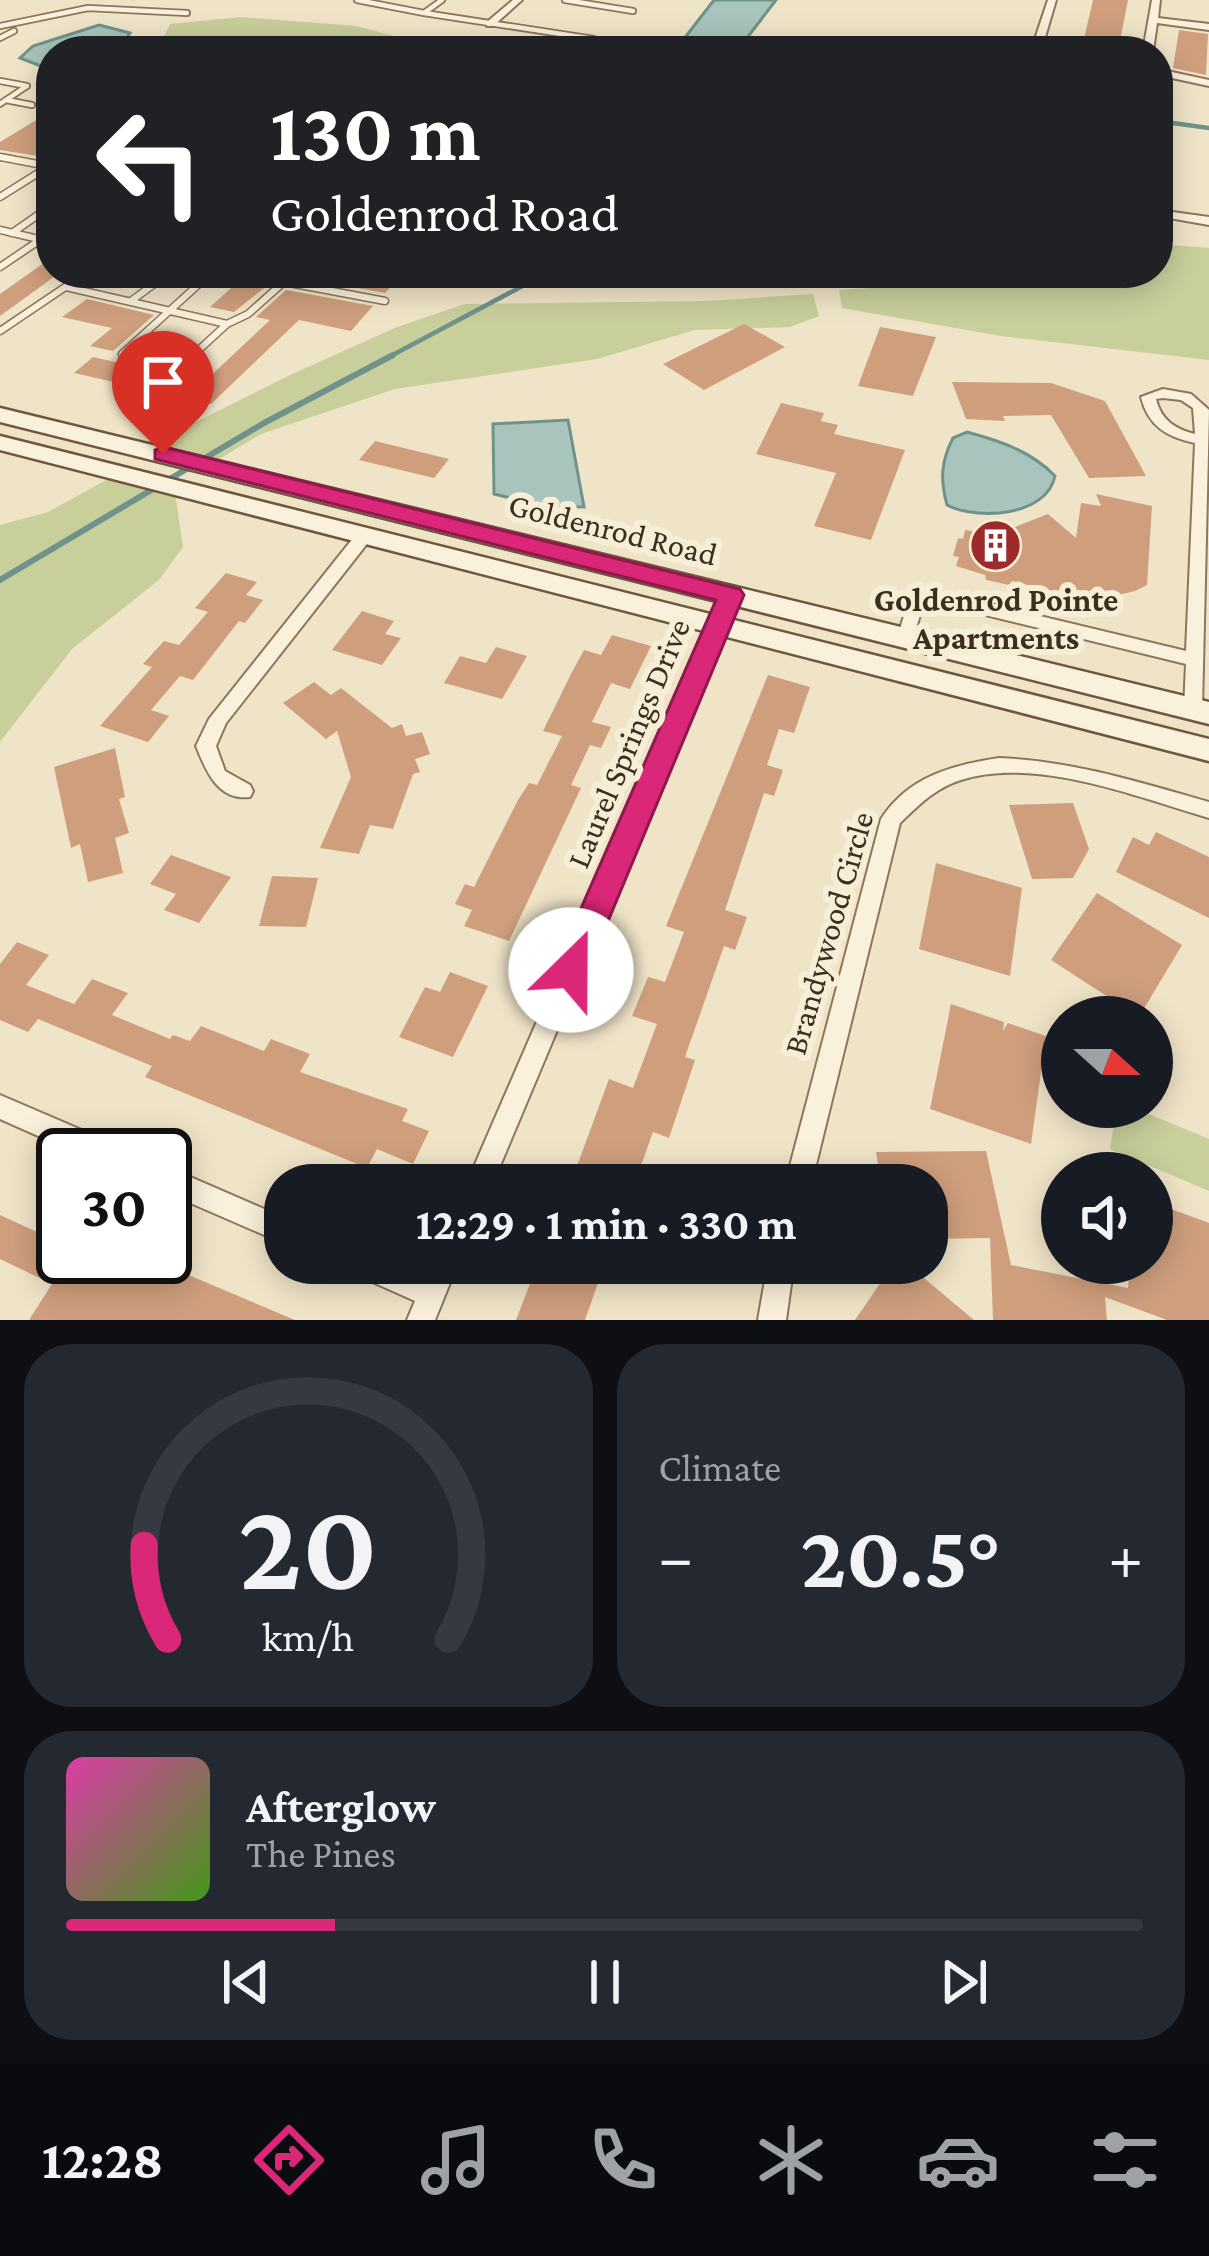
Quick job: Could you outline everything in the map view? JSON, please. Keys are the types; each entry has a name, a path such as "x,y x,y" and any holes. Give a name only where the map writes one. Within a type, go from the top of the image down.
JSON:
{"main road":[{"name":"Goldenrod Road","path":"0,415 152,467 351,518 391,511 1201,711"},
{"path":"0,443 78,463 152,467"},
{"name":"Goldenrod Road","path":"152,467 238,488 364,536 1209,750"},
{"path":"364,536 409,529 656,576"}],"street":[{"path":"490,24 518,0"},
{"path":"1041,36 1052,0"},
{"path":"1150,36 1156,0"},
{"path":"1153,20 1209,27"},
{"path":"1173,76 1209,82"},
{"path":"1173,215 1209,221"},
{"path":"1200,440 1195,660 1201,711"},
{"path":"244,791 217,776 206,746 218,719 364,536"},
{"name":"Laurel Springs Drive","path":"488,1164 731,595"},
{"path":"906,638 916,601 936,597 1195,660"},
{"name":"Brandywood Circle","path":"803,1164 891,819 904,802 956,773 1006,765 1051,769 1209,810"},
{"path":"0,1107 48,1128"},
{"path":"192,1191 264,1222"},
{"path":"391,1284 427,1307"},
{"path":"772,1320 778,1284"}],"lane":[{"path":"55,11 71,0"},
{"path":"357,0 573,36"},
{"path":"424,13 442,0"},
{"path":"565,0 633,10"},
{"path":"0,23 55,11 120,7 188,13"},
{"path":"0,38 14,31"},
{"path":"0,81 27,86 3,102"},
{"path":"3,102 32,104"},
{"path":"0,157 36,163"},
{"path":"0,197 36,175"},
{"path":"12,233 36,216"},
{"path":"0,230 36,238"},
{"path":"0,268 36,243"},
{"path":"0,331 62,288"},
{"path":"73,288 227,325"},
{"path":"131,302 149,288"},
{"path":"194,288 122,354 179,368 276,288"},
{"path":"316,288 385,301"}],"green space":[{"path":"240,17 356,26 394,36 164,36 170,24"},
{"path":"1173,245 1209,248 1209,360 1001,336 842,308 839,290 1173,288"},
{"path":"813,294 819,316 790,327 695,330 597,359 395,389 261,434 211,464 160,446 196,422 290,375 397,327 465,304 706,301"},
{"path":"128,468 174,485 183,547 159,580 72,649 0,742 0,525 48,512"},
{"path":"1173,1124 1209,1139 1209,1191 1173,1176 1173,1152 1110,1149 1114,1128 1173,1128"}],"water":[{"path":"714,0 776,0 748,36 686,36"},
{"path":"99,25 130,33 128,36 64,36"},
{"path":"36,45 36,64 20,58"},
{"path":"568,420 584,507 544,506 494,494 493,424"},
{"path":"967,432 1036,460 1055,476 1049,489 1039,500 1010,511 976,513 947,505 946,455 953,438"}],"building":[{"path":"1093,0 1128,0 1121,36 1085,36"},
{"path":"1179,30 1208,34 1206,75 1173,68"},
{"path":"36,120 36,156 0,150 0,142"},
{"path":"36,268 39,288 0,316 0,294"},
{"path":"231,288 264,288 234,312 210,307"},
{"path":"286,290 373,306 351,331 299,320 211,404 74,373 93,357 204,382 270,320 256,317"},
{"path":"87,299 154,315 113,351 90,346 112,328 62,317"},
{"path":"744,324 785,347 704,390 663,364"},
{"path":"880,327 936,337 913,396 858,386"},
{"path":"952,382 1051,383 1105,401 1146,476 1089,478 1051,415 1003,416 1005,421 966,419"},
{"path":"781,403 824,413 821,421 838,425 834,434 905,450 871,540 814,526 836,473 756,454"},
{"path":"375,441 449,459 434,478 359,460"},
{"name":"Goldenrod Pointe Apartments","path":"1096,494 1152,506 1147,585 1092,601 1012,581 1009,585 986,580 985,575 956,566 959,557 953,556 965,530 994,535 1048,514 1076,538 1081,503 1101,506"},
{"path":"226,573 257,582 246,595 263,600 245,623 239,621 193,680 180,676 151,710 169,716 148,742 100,726 152,667 143,664 164,641 179,645 208,612 195,608"},
{"path":"362,611 394,621 385,634 401,638 382,665 332,650"},
{"path":"612,635 651,646 630,689 611,683 592,722 611,727 601,748 590,745 571,785 581,788 509,941 464,926 472,910 455,904 465,884 474,887 518,800 529,783 537,785 562,736 543,731 572,672 584,650 601,655"},
{"path":"496,647 527,656 502,699 444,683 460,656 486,663"},
{"path":"768,675 810,687 794,733 779,729 767,765 783,770 774,796 764,793 725,910 747,917 735,950 724,946 685,1057 695,1060 669,1138 653,1132 642,1164 578,1164 609,1079 633,1088 657,1024 632,1016 648,977 665,982 684,932 666,926"},
{"path":"314,682 331,695 341,688 392,728 402,724 406,736 422,732 430,754 415,759 420,772 413,774 393,829 370,825 359,854 320,848 351,777 337,731 326,739 283,703"},
{"path":"115,748 125,797 119,799 129,833 115,838 123,873 88,882 80,844 71,848 54,767"},
{"path":"1073,803 1089,849 1073,878 1032,879 1009,805"},
{"path":"1156,832 1209,857 1209,918 1116,872 1133,837 1149,845"},
{"path":"171,855 231,877 199,923 164,910 176,894 150,884"},
{"path":"936,863 1022,888 1010,976 919,949"},
{"path":"272,876 318,878 306,927 259,926"},
{"path":"1097,893 1182,945 1152,996 1107,996 1051,960"},
{"path":"17,942 49,955 26,985 74,1004 92,979 128,993 112,1015 170,1039 173,1035 190,1041 201,1026 264,1051 271,1039 310,1054 300,1072 408,1109 402,1121 429,1131 413,1164 377,1149 369,1164 357,1164 145,1077 152,1066 38,1019 28,1032 0,1020 0,964"},
{"path":"450,972 488,986 453,1057 399,1037 425,987 440,992"},
{"path":"951,1004 1004,1022 1003,1031 1008,1023 1041,1034 1031,1144 930,1109"},
{"path":"986,1151 1011,1265 1041,1271 1041,1284 1128,1288 1128,1284 1173,1284 1173,1210 1209,1223 1209,1320 1167,1320 1105,1297 1107,1320 993,1320 990,1238 948,1239 948,1164 878,1164 876,1152"},
{"path":"0,1215 36,1232 36,1276 0,1259"},
{"path":"192,1276 295,1320 29,1320 52,1284 192,1284"},
{"path":"530,1284 598,1284 585,1320 516,1320"},
{"path":"880,1284 931,1284 974,1320 855,1320"}],"waterway":[{"path":"1173,123 1209,128"},
{"path":"387,358 519,288"},
{"path":"0,580 264,423 393,355"}],"place":[{"name":"Goldenrod Pointe Apartments","path":"996,545"}],"route":[{"path":"163,454 731,595 571,970"}]}
